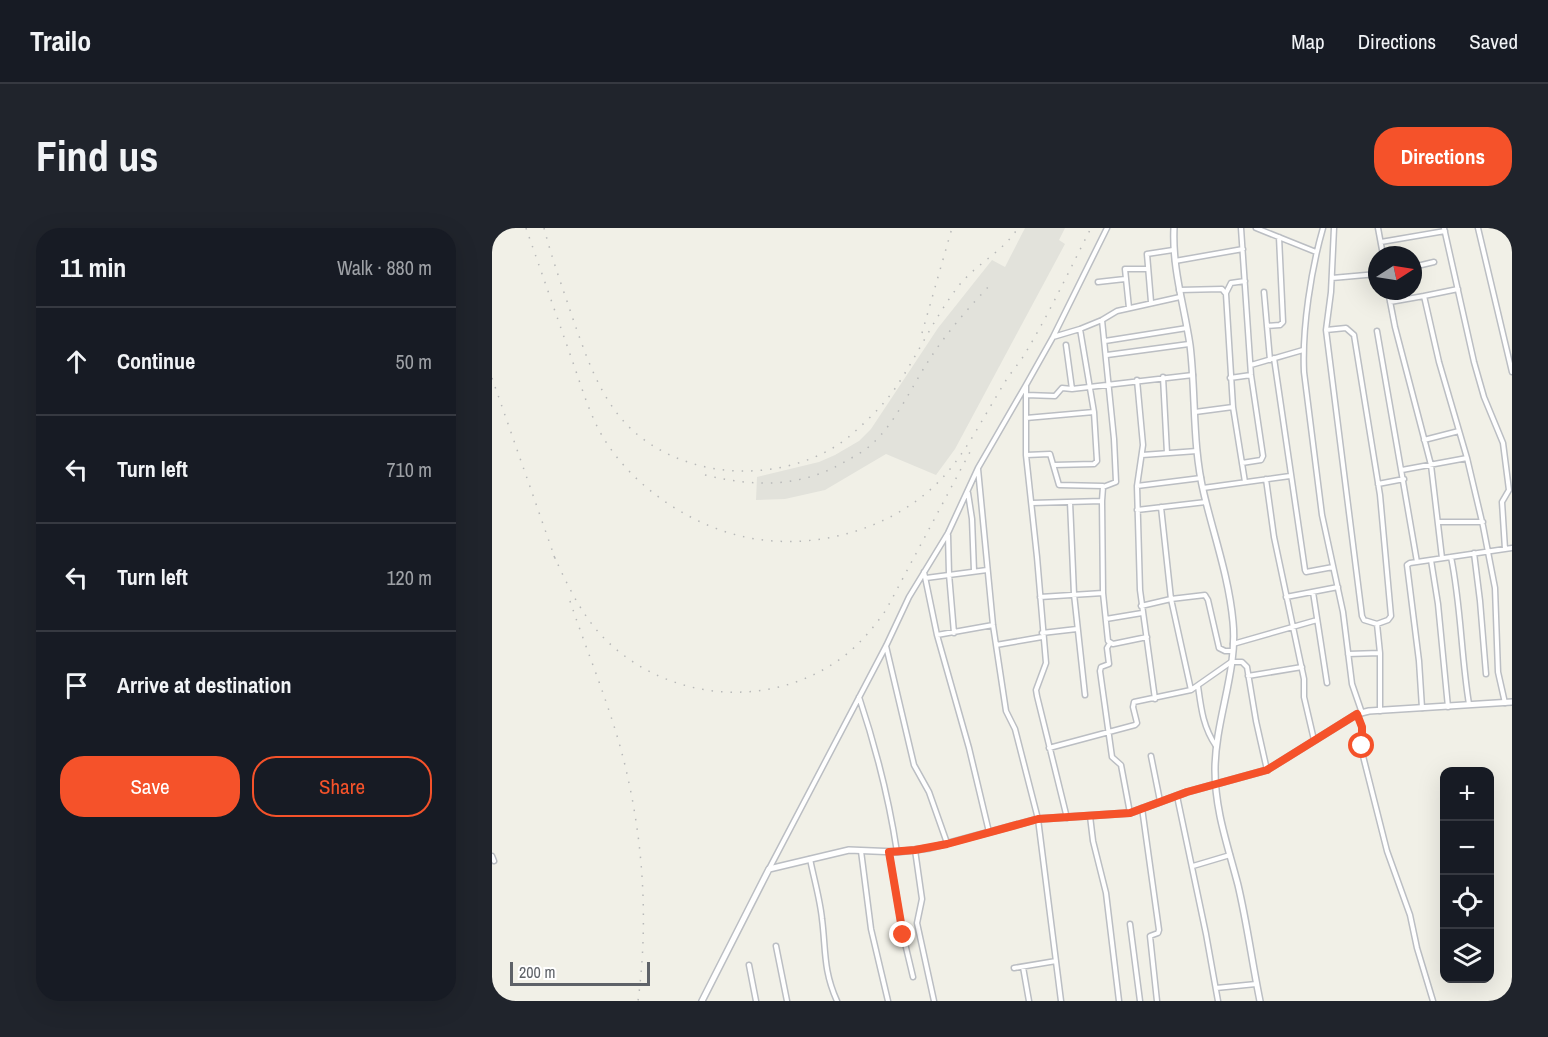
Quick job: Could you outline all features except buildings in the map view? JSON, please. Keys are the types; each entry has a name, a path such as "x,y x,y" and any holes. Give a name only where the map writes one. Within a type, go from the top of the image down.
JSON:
{"street":[{"path":"705,999 769,868 924,571 948,532 978,468 1053,337 1107,228"},
{"path":"1174,228 1173,250 1193,375 1201,478 1224,568 1233,622 1231,662 1216,746 1219,816 1247,928 1260,1001"},
{"path":"1241,228 1251,375 1263,456 1261,460 1242,463"},
{"path":"1256,228 1316,252"},
{"path":"1323,228 1316,252 1303,350 1322,515 1338,587 1352,684 1360,713 1363,756 1387,851 1410,915 1433,1001"},
{"path":"1326,330 1346,328 1354,335 1378,484 1391,616 1388,620 1377,624 1364,620 1362,616 1326,330 1332,278 1334,228"},
{"path":"1378,228 1382,246"},
{"path":"1478,228 1512,372"},
{"path":"1381,242 1445,230 1474,362 1484,397 1503,443 1509,490 1502,502 1505,549"},
{"path":"1268,326 1280,325 1283,322 1279,237"},
{"path":"1175,261 1243,249"},
{"path":"1151,302 1147,254 1173,250"},
{"path":"1422,265 1434,262"},
{"path":"1129,308 1125,271 1127,268 1147,269"},
{"path":"1332,278 1368,275"},
{"path":"1098,282 1125,279"},
{"path":"1245,281 1231,283 1226,294 1230,332 1230,378 1245,482"},
{"path":"1053,337 1080,329 1118,311 1180,293 1221,290 1226,294"},
{"path":"1442,558 1431,465 1390,302 1458,290"},
{"path":"1264,292 1272,359 1305,570 1311,572 1333,567"},
{"path":"769,868 849,850 897,852 915,850 947,844 1038,819 1130,813 1216,783 1267,770 1360,713 1509,702 1498,672 1497,605 1483,522 1467,458 1438,362 1424,296"},
{"path":"1026,455 1050,454 1059,485 1104,486 1115,484 1117,478 1102,320"},
{"path":"1105,341 1187,328"},
{"path":"1054,465 1096,463 1091,386 1080,329"},
{"path":"1377,331 1417,562"},
{"path":"1107,355 1189,344"},
{"path":"1066,345 1072,389"},
{"path":"1251,365 1303,350"},
{"path":"1026,395 1055,396 1059,394 1061,388 1072,389 1193,375"},
{"path":"1230,378 1251,375"},
{"path":"1163,377 1167,453"},
{"path":"1137,380 1143,434 1137,486 1141,606 1155,699"},
{"path":"1026,385 1026,455 1046,663 1036,690 1066,818"},
{"path":"1195,412 1233,407"},
{"path":"1026,418 1094,412"},
{"path":"1424,440 1459,431"},
{"path":"1142,455 1198,451"},
{"path":"1402,470 1467,458"},
{"path":"978,468 993,625 1006,711 1015,729 1038,819 1061,1001"},
{"path":"1203,488 1290,476"},
{"path":"1137,486 1201,478"},
{"path":"1266,479 1274,537 1302,667 1305,701 1314,741"},
{"path":"1378,484 1404,479"},
{"path":"1104,486 1102,489 1103,592 1110,643"},
{"path":"968,492 972,519 974,571"},
{"path":"1032,503 1102,501"},
{"path":"1137,510 1206,501"},
{"path":"1070,502 1074,594 1085,695"},
{"path":"1161,507 1171,599 1191,690"},
{"path":"1438,522 1483,522"},
{"path":"948,532 954,633"},
{"path":"1422,709 1419,661 1407,569 1410,563 1512,548"},
{"path":"1474,553 1486,674"},
{"path":"1451,556 1460,606 1463,669 1469,705"},
{"path":"1431,560 1448,707"},
{"path":"925,578 987,570"},
{"path":"924,571 937,635 989,832"},
{"path":"1286,597 1338,587"},
{"path":"1040,597 1103,592"},
{"path":"1313,592 1327,683"},
{"path":"1141,606 1171,599 1205,595 1217,645 1221,651 1292,626 1317,620"},
{"path":"1106,619 1142,613"},
{"path":"1377,624 1380,653 1380,711"},
{"path":"937,635 993,625"},
{"path":"996,645 1077,628"},
{"path":"1110,643 1147,637"},
{"path":"1110,643 1107,648 1109,664 1101,667 1100,671 1113,760 1122,765 1130,813"},
{"path":"886,646 914,765 929,792 947,844"},
{"path":"1348,654 1380,653"},
{"path":"1049,748 1136,725 1133,704 1137,701 1191,690 1231,662 1244,663 1267,770"},
{"path":"1248,676 1302,667"},
{"path":"1198,686 1204,724 1216,746"},
{"path":"859,697 881,772 897,852"},
{"path":"1151,756 1160,801"},
{"path":"1177,796 1193,866 1218,1001"},
{"path":"1143,808 1159,932 1150,936 1157,1001"},
{"path":"1090,816 1106,893 1119,1001"},
{"path":"915,850 922,899 917,918 917,930 934,1001"},
{"path":"861,851 871,929 888,1001"},
{"path":"889,852 912,976"},
{"path":"1193,866 1230,855"},
{"path":"810,858 822,920 825,961 837,1001"},
{"path":"1130,924 1140,1001"},
{"path":"776,946 787,1001"},
{"path":"1014,968 1056,961"},
{"path":"749,965 756,1001"},
{"path":"1023,967 1029,1001"},
{"path":"1216,988 1256,984"}],"shaded area":[{"path":"1025,228 1065,228 1059,240 1065,244 955,449 936,475 886,454 825,490 785,499 756,500 757,477 819,462 859,441 871,429 938,328 992,260 1005,267"}],"railway":[{"path":"526,228 591,414 608,445 620,461 651,491 687,515 725,532 772,541 799,541 853,532 903,510 945,475 1023,357 1050,310 1091,228"},
{"path":"544,228 587,358 598,383 620,417 645,441 677,458 711,468 746,471 774,469 802,462 828,451 851,435 895,389 957,288 971,272 1004,245 1018,228"},
{"path":"922,333 952,228"},
{"path":"705,475 742,482 777,483 829,470 863,451 889,425 943,339 993,282"},
{"path":"492,378 557,564"},
{"path":"554,556 580,607 593,626 626,657 655,674 685,685 718,691 750,692 783,686 814,675 843,657 877,623 970,452"},
{"path":"570,601 622,752 633,802 643,887 643,944 638,1001"}],"route":[{"path":"903,935 889,852 947,844 1038,819 1130,813 1187,792 1267,770 1284,757 1357,714 1362,727 1362,746"}]}
